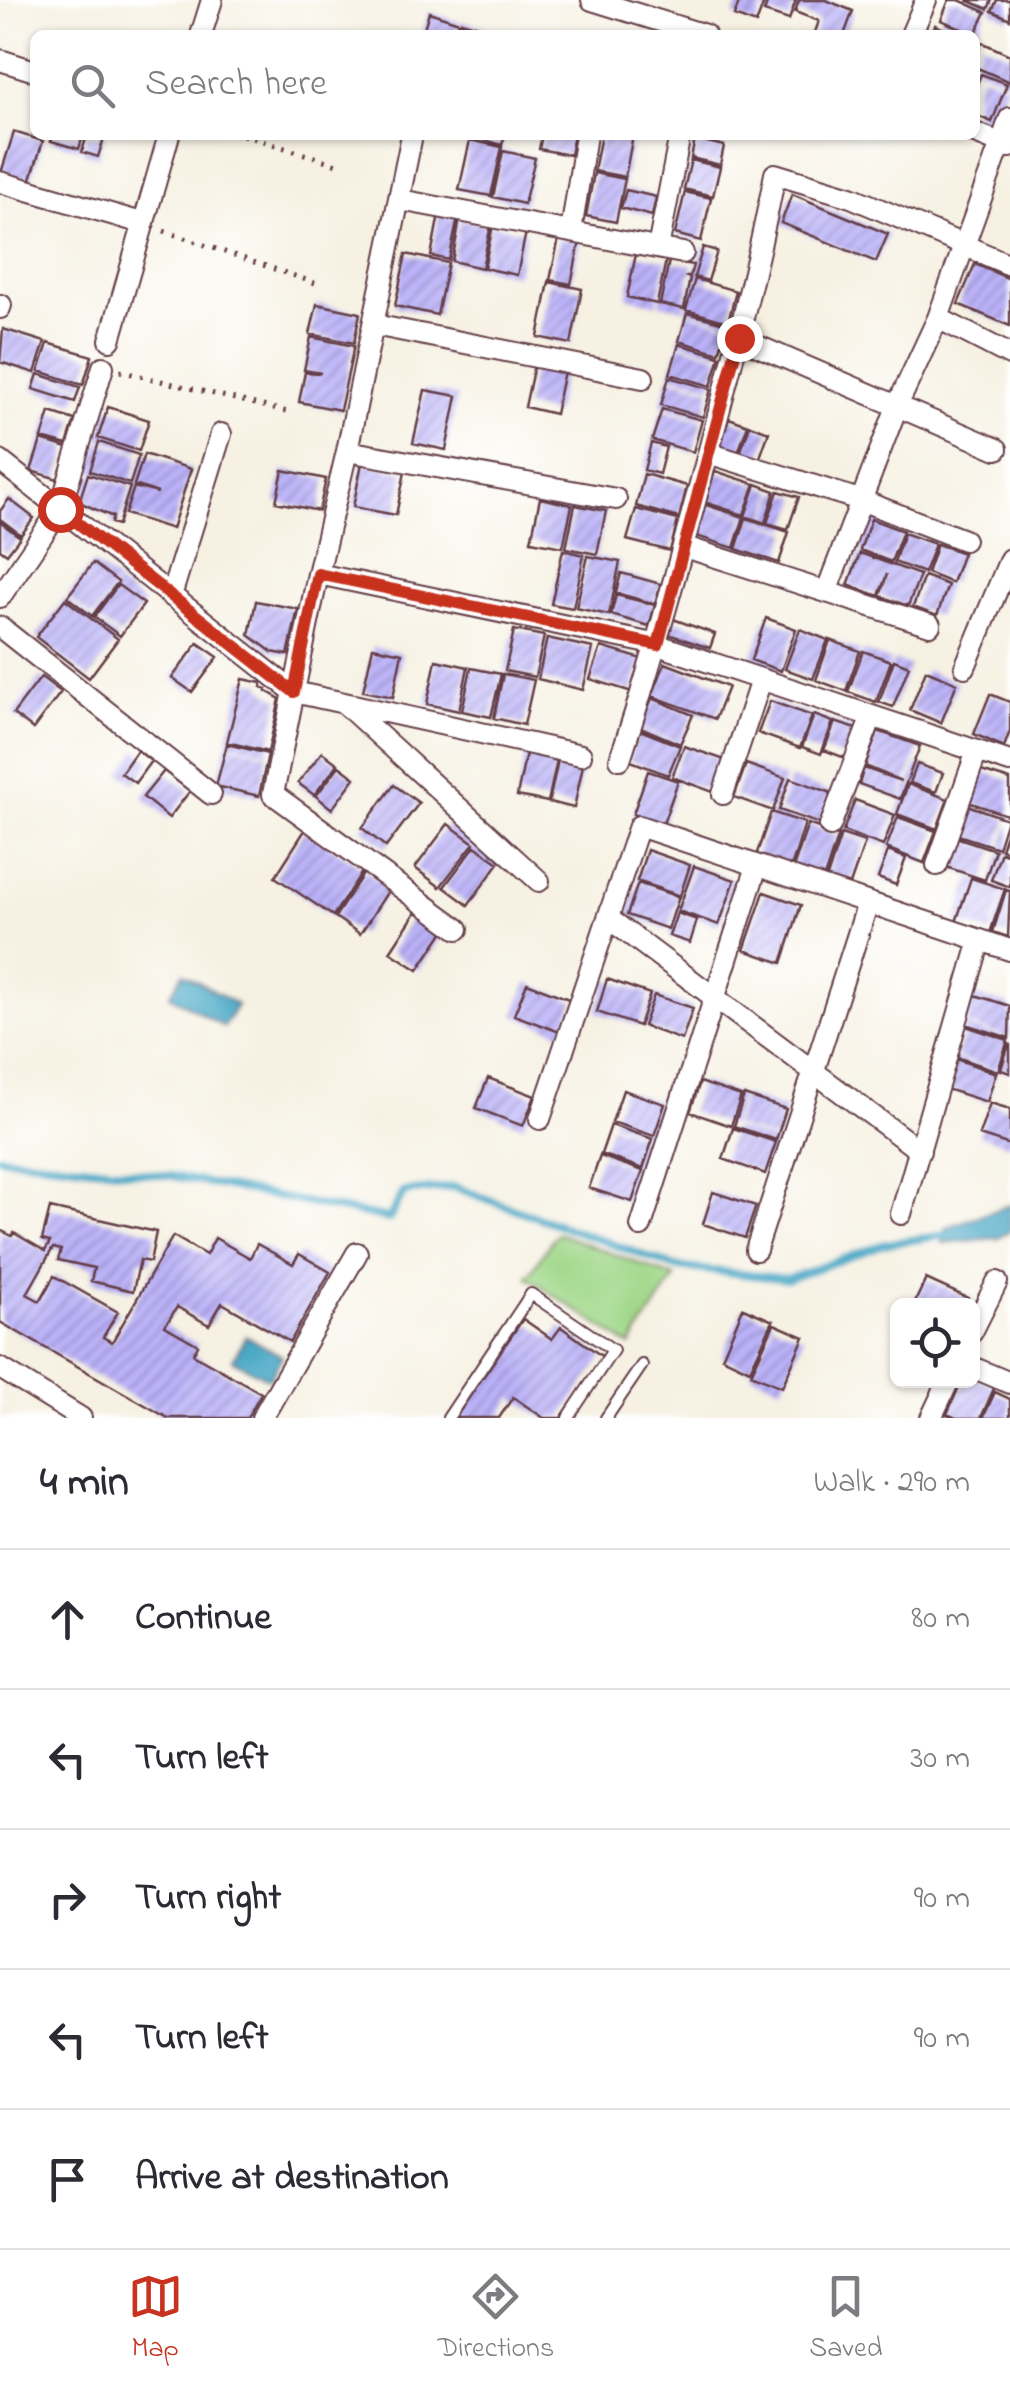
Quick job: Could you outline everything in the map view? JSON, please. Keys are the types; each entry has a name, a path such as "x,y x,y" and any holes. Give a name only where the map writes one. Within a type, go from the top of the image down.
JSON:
{"street":[{"path":"203,30 212,0"},
{"path":"592,0 689,30"},
{"path":"913,30 926,0"},
{"path":"0,60 30,69"},
{"path":"827,590 898,404 938,318 962,246 1005,144 1010,118"},
{"path":"980,135 1005,144"},
{"path":"110,340 167,140"},
{"path":"411,140 273,794 458,929"},
{"path":"571,232 585,140"},
{"path":"658,248 679,140"},
{"path":"620,760 685,547 739,338 775,174 851,196 1010,265"},
{"path":"0,182 142,223"},
{"path":"400,200 683,253"},
{"path":"938,318 1010,355"},
{"path":"374,325 643,378"},
{"path":"739,338 998,449"},
{"path":"0,597 60,509 103,367"},
{"path":"172,596 221,434"},
{"path":"348,451 616,499"},
{"path":"708,453 862,502 964,540"},
{"path":"0,462 294,692 581,755"},
{"path":"685,547 930,625"},
{"path":"965,668 1010,559"},
{"path":"318,574 658,645 1010,762"},
{"path":"0,627 211,794"},
{"path":"724,794 762,680"},
{"path":"344,703 539,880"},
{"path":"830,826 872,716"},
{"path":"937,865 977,751"},
{"path":"540,1119 639,826 1010,950"},
{"path":"641,1226 758,866"},
{"path":"756,1250 810,1072 868,903"},
{"path":"608,918 920,1151"},
{"path":"901,1214 980,940"},
{"path":"262,1418 357,1253"},
{"path":"980,1316 997,1282"},
{"path":"0,1368 81,1418"},
{"path":"980,1370 1010,1383"},
{"path":"931,1418 945,1388"}],"lane":[{"path":"448,1418 531,1294 613,1350 568,1418"},
{"path":"606,1418 642,1365"}],"path":[{"path":"260,140 340,165"},
{"path":"142,223 315,283"},
{"path":"103,367 288,412"}],"green space":[{"path":"557,1233 675,1277 630,1346 527,1277"}],"water":[{"path":"183,973 237,1005 224,1027 170,995"},
{"path":"1010,1205 1010,1231 999,1238 942,1243 947,1227"},
{"path":"246,1336 282,1356 269,1379 233,1360"}],"building":[{"path":"740,0 765,0 756,24 734,16"},
{"path":"768,0 796,0 789,20 764,12"},
{"path":"799,0 826,0 853,11 846,30 816,30 819,21 795,12"},
{"path":"949,0 959,0 986,12 977,30 964,30 941,20"},
{"path":"967,0 992,0 988,9"},
{"path":"997,0 1010,0 1010,19 992,11"},
{"path":"429,12 459,22 457,30 424,30"},
{"path":"461,21 493,30 458,30"},
{"path":"981,42 1010,55 1010,82 980,69"},
{"path":"980,76 1007,84 992,122 980,117"},
{"path":"14,132 43,141 30,182 1,173"},
{"path":"51,140 82,140 79,149"},
{"path":"86,140 103,140 98,157 82,152"},
{"path":"470,140 502,147 491,196 459,190"},
{"path":"541,140 573,140 570,155 539,149"},
{"path":"600,140 632,140 625,177 594,171"},
{"path":"695,140 724,146 720,165 691,158"},
{"path":"503,151 535,158 524,204 493,197"},
{"path":"691,160 720,167 713,196 684,189"},
{"path":"594,173 625,179 616,222 586,216"},
{"path":"626,190 656,197 652,216 621,208"},
{"path":"685,192 711,198 701,241 675,234"},
{"path":"792,194 888,234 876,262 781,223"},
{"path":"439,214 458,218 449,260 431,256"},
{"path":"460,219 491,225 482,268 452,261"},
{"path":"493,225 526,232 517,275 484,268"},
{"path":"559,238 580,242 571,284 550,280"},
{"path":"703,247 717,251 708,281 694,277"},
{"path":"406,254 448,263 437,315 395,306"},
{"path":"636,254 666,260 657,304 627,297"},
{"path":"669,261 693,265 687,277 690,278 684,309 660,304"},
{"path":"975,264 1010,279 1010,326 958,304"},
{"path":"695,279 736,291 728,322 686,310"},
{"path":"549,282 582,289 571,344 538,337"},
{"path":"317,304 360,313 354,343 310,334"},
{"path":"687,313 728,324 719,353 679,341"},
{"path":"3,329 45,342 35,373 0,362"},
{"path":"311,337 354,346 340,410 299,402 305,372 321,373 304,370"},
{"path":"48,343 92,356 83,385 39,371"},
{"path":"679,344 720,356 711,386 670,374"},
{"path":"534,365 564,371 555,414 525,407"},
{"path":"38,374 80,387 75,402 33,389"},
{"path":"669,377 711,389 703,417 661,405"},
{"path":"425,390 457,396 446,450 413,443"},
{"path":"108,407 149,420 139,451 98,438"},
{"path":"662,409 702,420 693,452 652,440"},
{"path":"50,412 75,420 67,445 42,438"},
{"path":"729,418 748,425 737,456 718,449"},
{"path":"750,425 769,432 758,463 739,456"},
{"path":"41,440 68,448 58,479 31,471"},
{"path":"99,442 139,455 130,484 90,471"},
{"path":"651,443 666,447 659,474 644,470"},
{"path":"144,454 191,469 172,529 125,514 134,487 158,493 134,485"},
{"path":"362,463 405,472 396,515 353,507"},
{"path":"283,470 326,479 319,511 276,502"},
{"path":"715,471 755,484 744,515 704,502"},
{"path":"88,474 130,487 118,525 111,523 113,517 79,502"},
{"path":"644,474 687,486 679,518 636,506"},
{"path":"756,484 775,491 765,523 745,516"},
{"path":"778,491 799,497 788,529 767,523"},
{"path":"540,498 572,505 563,547 531,541"},
{"path":"9,499 34,518 21,535 0,519 0,511"},
{"path":"703,504 744,517 734,548 693,535"},
{"path":"575,505 606,511 597,554 566,548"},
{"path":"636,509 678,520 670,551 627,540"},
{"path":"746,518 789,532 779,563 736,549"},
{"path":"871,519 903,531 891,562 860,550"},
{"path":"0,522 20,537 7,554 0,549"},
{"path":"904,533 935,544 924,573 894,562"},
{"path":"937,544 963,553 952,583 927,573"},
{"path":"563,550 584,555 573,608 551,604"},
{"path":"860,553 920,575 908,606 880,596 887,574 879,596 848,585"},
{"path":"588,556 620,562 609,615 576,608"},
{"path":"93,563 118,582 92,616 67,597"},
{"path":"621,573 661,584 655,604 616,593"},
{"path":"924,576 948,585 937,616 913,607"},
{"path":"118,585 144,604 120,636 94,617"},
{"path":"616,595 655,605 649,626 611,615"},
{"path":"65,599 118,639 89,678 36,637"},
{"path":"256,601 298,609 288,655 272,652 249,635"},
{"path":"766,618 796,629 781,671 751,660"},
{"path":"673,619 715,634 710,648 668,634"},
{"path":"800,629 828,640 813,679 785,669"},
{"path":"514,630 544,636 535,677 505,671"},
{"path":"547,638 593,648 583,690 538,679"},
{"path":"830,640 860,651 846,691 816,680"},
{"path":"198,643 218,657 192,692 172,678"},
{"path":"373,647 402,653 393,697 363,691"},
{"path":"601,647 642,659 632,692 590,679"},
{"path":"863,651 891,661 876,702 848,692"},
{"path":"436,660 468,667 459,711 427,704"},
{"path":"894,660 909,666 893,707 879,702"},
{"path":"665,663 728,687 715,719 652,696"},
{"path":"471,668 501,674 491,717 462,711"},
{"path":"926,670 957,683 941,723 910,710"},
{"path":"503,674 534,680 524,725 494,718"},
{"path":"41,677 61,692 33,729 13,714"},
{"path":"243,679 262,683 261,687 280,699 268,752 227,742"},
{"path":"990,694 1010,702 1010,731 1004,747 974,734"},
{"path":"652,698 693,715 680,744 640,727"},
{"path":"770,701 812,716 800,748 758,733"},
{"path":"814,715 833,722 821,754 802,747"},
{"path":"835,722 856,729 845,758 824,750"},
{"path":"640,730 680,746 668,775 628,760"},
{"path":"878,731 920,746 900,799 859,784 864,768 901,781 865,766"},
{"path":"227,744 268,754 259,796 216,786"},
{"path":"684,746 725,760 713,792 672,777"},
{"path":"137,750 151,761 135,783 121,773"},
{"path":"322,752 338,764 314,795 298,783"},
{"path":"526,753 557,760 548,802 517,796"},
{"path":"558,760 583,765 574,808 549,802"},
{"path":"746,764 785,778 773,811 734,797"},
{"path":"917,764 943,773 936,792 910,783"},
{"path":"339,766 355,778 332,809 316,796"},
{"path":"978,770 1010,780 1010,816 968,802"},
{"path":"164,771 190,791 169,818 143,797"},
{"path":"648,771 678,781 663,824 633,814"},
{"path":"790,778 832,793 820,824 779,810"},
{"path":"908,784 948,799 937,829 897,814"},
{"path":"394,785 419,803 386,847 362,828"},
{"path":"855,800 895,815 883,846 843,831"},
{"path":"967,805 1007,819 998,848 958,835"},
{"path":"771,812 805,823 791,868 756,856"},
{"path":"898,817 936,831 924,863 886,848"},
{"path":"448,824 474,843 440,887 415,868"},
{"path":"808,824 838,835 824,878 793,868"},
{"path":"1010,825 1010,852 1001,849"},
{"path":"305,830 364,869 333,916 275,877"},
{"path":"841,834 865,842 849,888 826,880"},
{"path":"956,837 995,850 985,880 946,867"},
{"path":"475,846 499,863 468,905 444,887"},
{"path":"647,850 690,865 680,896 637,881"},
{"path":"888,851 906,858 896,885 878,878"},
{"path":"1001,852 1010,855 1010,887 991,880"},
{"path":"694,866 735,880 719,925 678,911"},
{"path":"365,871 390,888 360,934 335,917"},
{"path":"971,878 1005,889 990,933 956,922"},
{"path":"638,883 679,897 668,929 627,915"},
{"path":"1006,890 1010,891 1008,937 993,932"},
{"path":"764,892 801,905 782,963 744,950"},
{"path":"418,909 446,928 418,970 390,952"},
{"path":"677,913 697,920 690,943 669,936"},
{"path":"607,979 650,994 639,1026 597,1012"},
{"path":"527,983 574,1001 562,1033 514,1015"},
{"path":"654,995 693,1008 682,1040 643,1026"},
{"path":"975,995 1010,1006 1009,1038 966,1024"},
{"path":"966,1026 1008,1040 998,1071 956,1057"},
{"path":"1010,1045 1010,1073 1001,1070"},
{"path":"956,1059 996,1073 987,1102 946,1089"},
{"path":"488,1078 535,1096 523,1126 476,1108"},
{"path":"700,1082 741,1096 731,1126 690,1112"},
{"path":"623,1090 665,1104 654,1136 612,1122"},
{"path":"744,1095 786,1109 776,1140 734,1126"},
{"path":"990,1103 1010,1109 1010,1145 979,1135"},
{"path":"611,1125 653,1139 643,1169 601,1154"},
{"path":"733,1128 776,1142 765,1174 723,1159"},
{"path":"600,1156 643,1171 632,1202 589,1188"},
{"path":"713,1192 756,1206 745,1238 703,1224"},
{"path":"50,1208 156,1232 150,1262 140,1260 133,1291 91,1281 94,1268 58,1260 61,1250 53,1248 27,1294 40,1301 54,1276 118,1312 103,1337 112,1342 173,1236 206,1255 215,1238 250,1258 257,1244 293,1264 299,1254 330,1272 290,1342 222,1303 209,1325 177,1307 165,1326 198,1345 193,1354 261,1393 247,1418 168,1418 0,1322 0,1230 12,1236 14,1233 45,1251 50,1242 42,1240"},
{"path":"926,1279 968,1298 917,1298"},
{"path":"743,1308 773,1321 750,1370 722,1357"},
{"path":"523,1319 552,1339 561,1327 603,1357 561,1418 544,1418 513,1397 499,1418 455,1418"},
{"path":"774,1324 804,1337 782,1387 751,1374"},
{"path":"980,1379 995,1386 981,1418 947,1414 958,1388 980,1388"},
{"path":"995,1392 1010,1399 1010,1418 983,1418"}],"waterway":[{"path":"0,1157 172,1176 389,1219 404,1192 454,1187 676,1267 788,1279 884,1244 953,1234"}],"route":[{"path":"60,509 294,692 318,574 658,645 739,338"}]}
